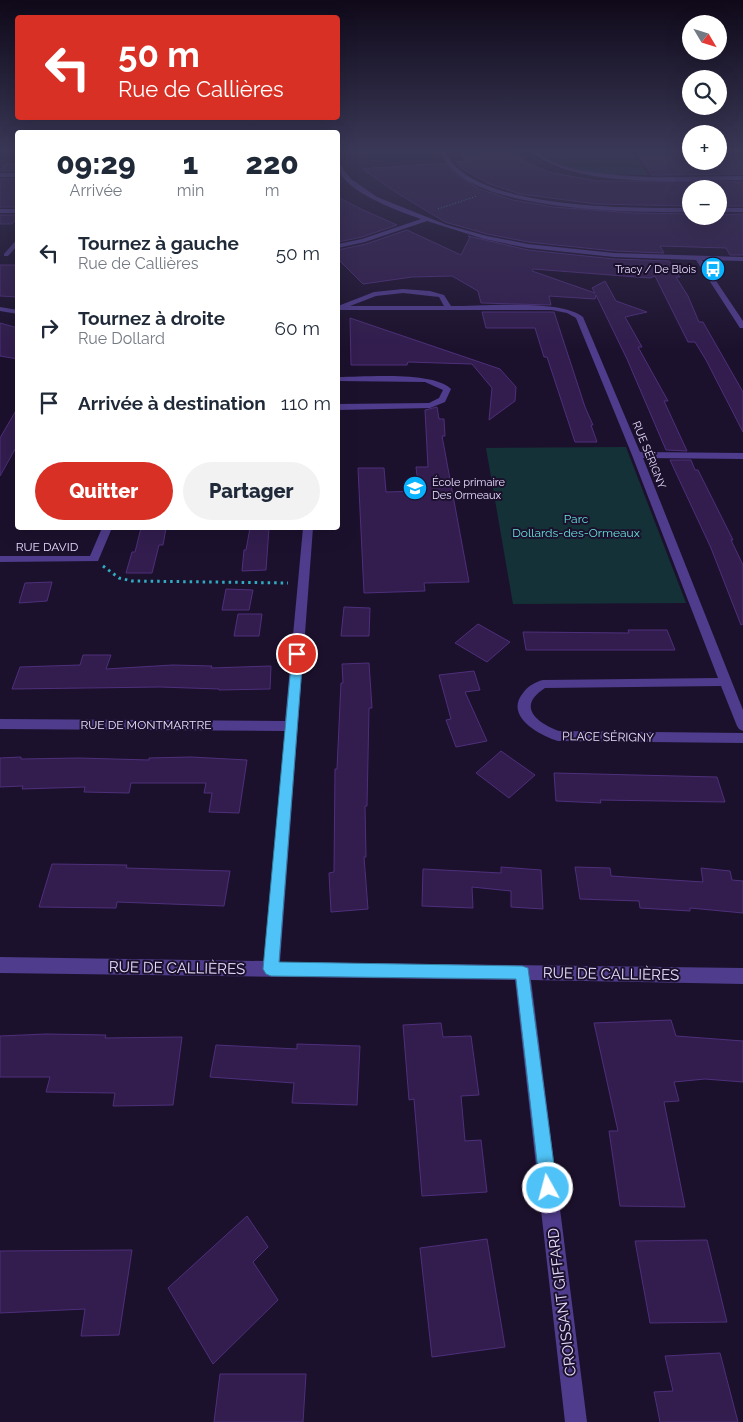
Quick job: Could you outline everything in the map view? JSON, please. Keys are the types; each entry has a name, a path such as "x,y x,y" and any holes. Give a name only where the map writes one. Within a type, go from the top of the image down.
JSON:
{"street":[{"path":"419,217 495,240 550,250 601,255 743,260"},
{"path":"340,246 364,241 425,220"},
{"path":"3,255 15,243"},
{"path":"698,259 743,326"},
{"name":"RUE SÉRIGNY","path":"340,307 352,300 376,294 415,290 442,296 449,308"},
{"name":"RUE SÉRIGNY","path":"340,308 552,308 569,311 579,317 637,455 743,726"},
{"path":"0,309 15,312"},
{"path":"340,379 426,380 447,389 442,400 430,405 340,407"},
{"path":"637,455 743,456"},
{"path":"94,559 106,530"},
{"path":"271,969 308,530"},
{"name":"RUE DAVID","path":"0,559 94,559"},
{"name":"PLACE SÉRIGNY","path":"726,682 554,682 534,688 527,695 524,702 524,711 528,720 536,727 558,736 743,738"},
{"name":"RUE DE MONTMARTRE","path":"0,724 291,726"},
{"name":"RUE DE CALLIÈRES","path":"0,965 743,976"},
{"name":"CROISSANT GIFFARD","path":"522,973 576,1422"}],"path":[{"path":"94,559 119,578 132,581 303,583"}],"green space":[{"name":"Parc Dollards-des-Ormeaux","path":"626,447 686,603 513,604 486,448"}],"building":[{"path":"0,217 15,217 12,224 0,224"},
{"path":"340,217 380,217 397,225 362,237 340,242"},
{"path":"437,217 682,217 682,225 727,225 727,217 743,217 743,255 730,255 726,248 660,246 664,253 614,251 528,242 487,234 445,222"},
{"path":"407,230 461,255 470,237 468,236 528,250 614,259 669,261 680,277 676,277 688,296 699,322 703,322 743,392 743,432 695,342 688,342 655,276 650,278 533,269 532,271 595,293 592,288 605,281 616,301 647,312 625,317 642,347 638,347 668,401 664,401 687,451 666,450 627,359 596,295 595,299 549,296 551,305 481,303 478,291 452,276 412,277 363,284 340,261 340,250 366,244"},
{"path":"0,265 15,265 15,297 0,296"},
{"path":"482,312 554,312 585,407 593,425 591,425 597,442 575,442 547,357 544,357 535,328 486,328"},
{"path":"350,318 500,369 516,387 515,401 489,420 492,388 472,364 408,362 407,365 351,365"},
{"path":"0,323 15,327 15,358 0,356"},
{"path":"437,407 439,419 444,419 445,436 442,436 469,582 424,583 425,591 364,593 358,468 384,468 386,492 419,491 416,467 428,467 425,410"},
{"path":"15,412 15,449 0,476 0,438"},
{"path":"670,460 691,460 695,470 698,470 733,540 731,540 743,565 743,624 741,625 711,548"},
{"path":"140,530 166,530 163,545 159,545 152,573 126,573 132,552 135,552"},
{"path":"250,530 269,530 266,570 242,571 244,550 246,550"},
{"path":"52,582 47,601 19,603 25,583"},
{"path":"226,589 253,590 249,610 222,610"},
{"path":"344,607 370,608 369,636 341,636"},
{"path":"238,614 262,614 259,636 234,636"},
{"path":"478,624 510,642 487,662 455,643"},
{"path":"628,630 667,630 675,650 526,650 523,632 629,633"},
{"path":"83,655 111,655 106,669 173,665 212,666 211,668 271,666 270,689 219,690 160,687 12,689 20,667 80,665"},
{"path":"369,663 372,708 369,708 367,806 365,806 366,857 364,857 368,909 331,912 329,873 334,872 335,769 337,769 341,683 343,683 342,664"},
{"path":"474,671 480,690 465,692 487,741 456,747 446,720 451,719 439,675"},
{"path":"501,751 535,775 509,798 476,773"},
{"path":"21,757 21,759 149,760 149,758 191,757 247,760 239,813 209,812 212,793 204,793 206,783 131,783 129,793 84,792 85,787 22,789 23,786 0,787 0,758"},
{"path":"554,773 717,777 725,802 600,800 601,803 556,801"},
{"path":"52,864 127,865 126,868 230,871 224,906 117,902 116,908 39,907"},
{"path":"501,867 541,870 543,909 511,907 511,891 472,887 473,908 422,906 423,869 501,873"},
{"path":"575,867 610,868 611,876 703,882 701,868 730,871 732,880 743,881 743,913 690,908 690,911 640,908 639,901 580,899"},
{"path":"671,1020 676,1036 743,1041 743,1082 705,1079 674,1082 679,1101 664,1102 685,1207 620,1206 609,1131 618,1131 594,1023"},
{"path":"441,1023 443,1037 471,1036 479,1095 461,1096 465,1141 481,1140 487,1192 422,1196 414,1099 409,1100 403,1025"},
{"path":"46,1034 106,1035 105,1038 182,1037 173,1105 113,1106 115,1093 46,1092 50,1077 0,1077 0,1036"},
{"path":"297,1044 360,1046 357,1105 292,1103 294,1083 210,1077 216,1045 297,1049"},
{"path":"247,1216 268,1247 253,1262 278,1300 213,1364 168,1288"},
{"path":"487,1239 505,1347 432,1357 420,1248"},
{"path":"707,1240 727,1322 650,1323 635,1241"},
{"path":"132,1250 119,1335 81,1336 85,1309 0,1313 0,1251"},
{"path":"720,1353 738,1422 660,1422 654,1392 673,1391 665,1356"},
{"path":"220,1374 306,1374 303,1422 214,1422"}],"place":[{"name":"Tracy / De Blois","path":"713,269"},
{"name":"École primaire Des Ormeaux","path":"415,488"}],"route":[{"path":"297,654 271,969 522,973 548,1188"}]}
